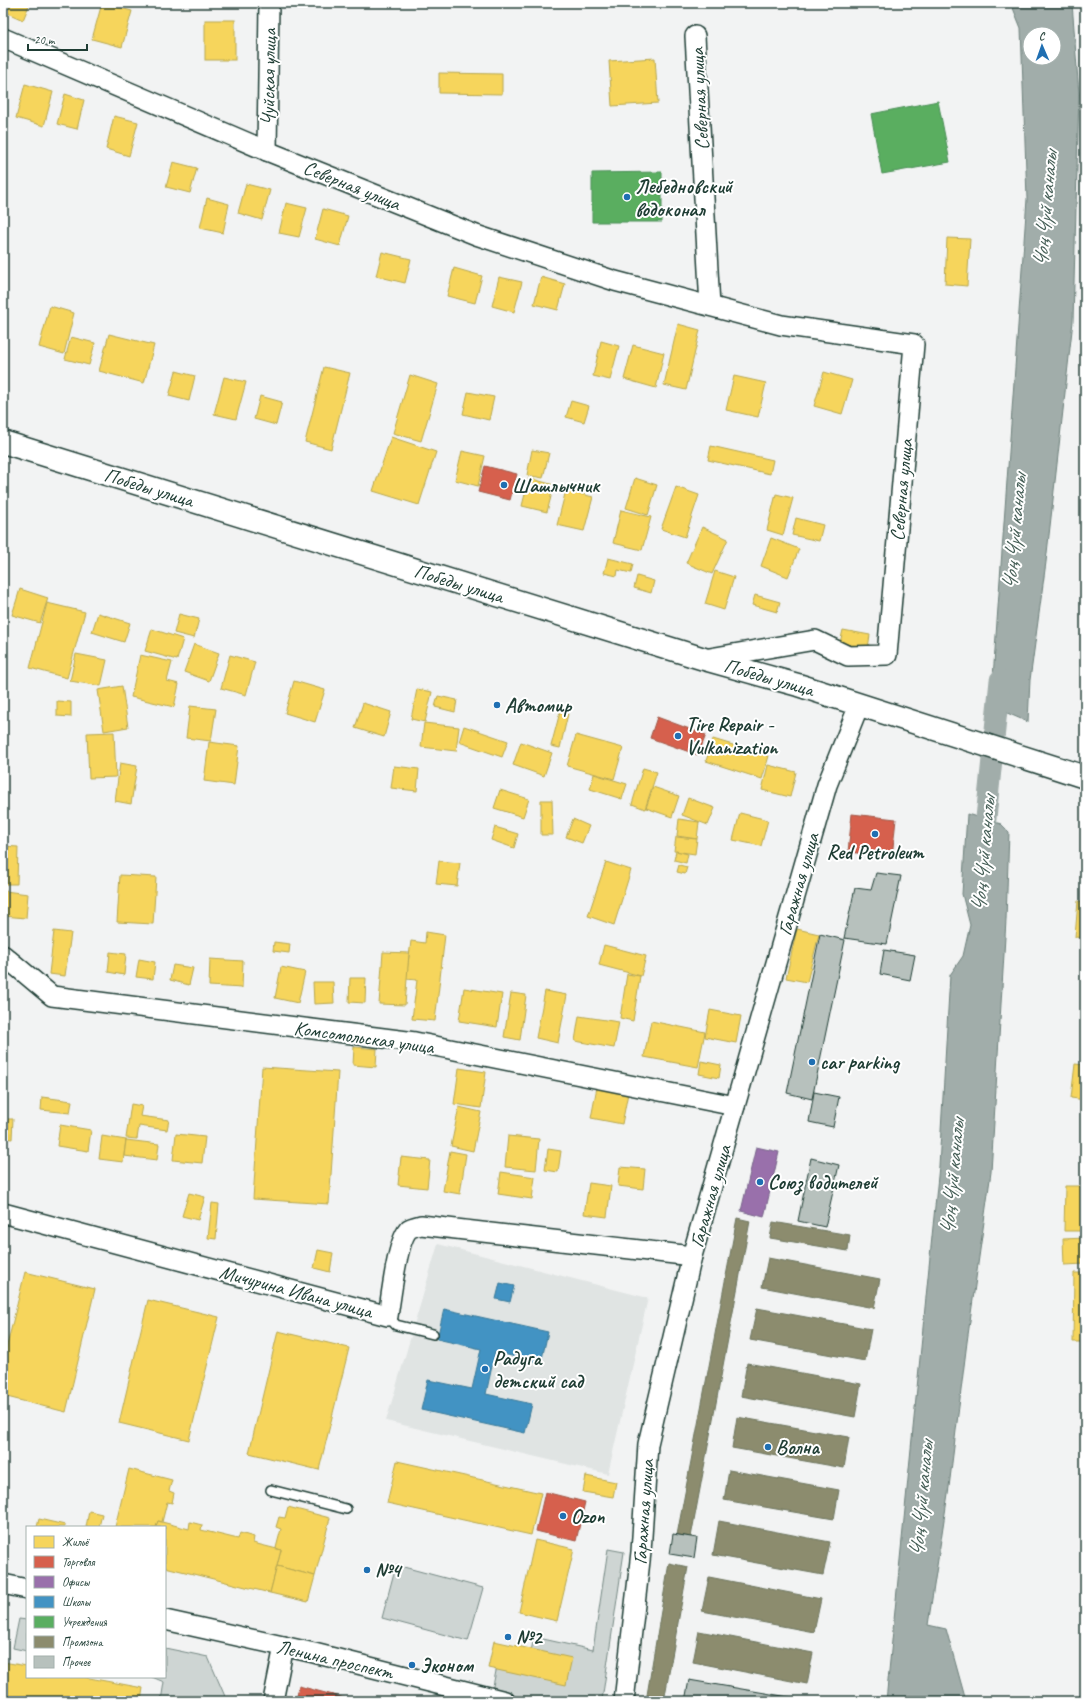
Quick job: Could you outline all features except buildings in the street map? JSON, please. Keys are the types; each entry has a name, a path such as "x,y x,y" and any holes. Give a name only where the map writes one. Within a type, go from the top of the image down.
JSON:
{"main road":[{"name":"Победы улица","path":"3,442 704,659 798,685 1085,777"}],"street":[{"name":"Чуйская улица","path":"267,151 269,3"},
{"name":"Северная улица","path":"696,36 710,306"},
{"name":"Северная улица","path":"3,38 267,151 476,234 616,282 781,325 914,344 887,655 848,656 815,640 704,659"},
{"name":"Гаражная улица","path":"624,1701 641,1552 648,1444 692,1256 827,785 859,705"},
{"name":"Комсомольская улица","path":"3,955 52,996 415,1042 735,1106"},
{"name":"Мичурина Ивана улица","path":"3,1213 388,1316 403,1238 410,1229 421,1225 692,1256"},
{"path":"3,1584 26,1589"},
{"name":"Ленина проспект","path":"166,1620 284,1646 505,1701"},
{"path":"273,1701 284,1646"}],"lane":[{"path":"388,1316 396,1325 433,1334"},
{"path":"271,1490 346,1509"}],"shaded area":[{"path":"438,1244 648,1298 608,1474 386,1421"},
{"path":"608,1549 624,1552 602,1700 537,1701 492,1691 499,1656 529,1661 534,1637 593,1650"},
{"path":"396,1565 483,1588 468,1641 382,1618"},
{"path":"19,1619 26,1620 26,1651 13,1648"},
{"path":"166,1648 208,1657 227,1701 161,1701 164,1682 154,1678 166,1678"}],"water":[{"path":"1011,3 1072,3 1079,94 1073,321 1046,562 1030,680 1028,722 991,706 1027,199 1022,66 1062,66 1062,26 1022,26 1022,56 1021,28"},
{"path":"967,814 1001,824 1009,832 1006,920 991,1172 967,1342 949,1487 928,1625 946,1629 966,1701 886,1701 939,1166 950,975 963,956 970,925 962,894"}],"waterway":[{"name":"Чоң Чүй каналы","path":"983,848 1000,680"}],"place":[{"name":"Лебедновский водоконал","path":"627,197"},
{"name":"Шашлычник","path":"504,485"},
{"name":"Автомир","path":"497,705"},
{"name":"Tire Repair - Vulkanization","path":"678,736"},
{"name":"Red Petroleum","path":"875,834"},
{"name":"car parking","path":"812,1062"},
{"name":"Союз водителей","path":"760,1182"},
{"name":"Радуга детский сад","path":"485,1369"},
{"name":"Волна","path":"768,1447"},
{"name":"Ozon","path":"563,1516"},
{"name":"№4","path":"367,1570"},
{"name":"№2","path":"508,1637"},
{"name":"Эконом","path":"412,1665"}]}
